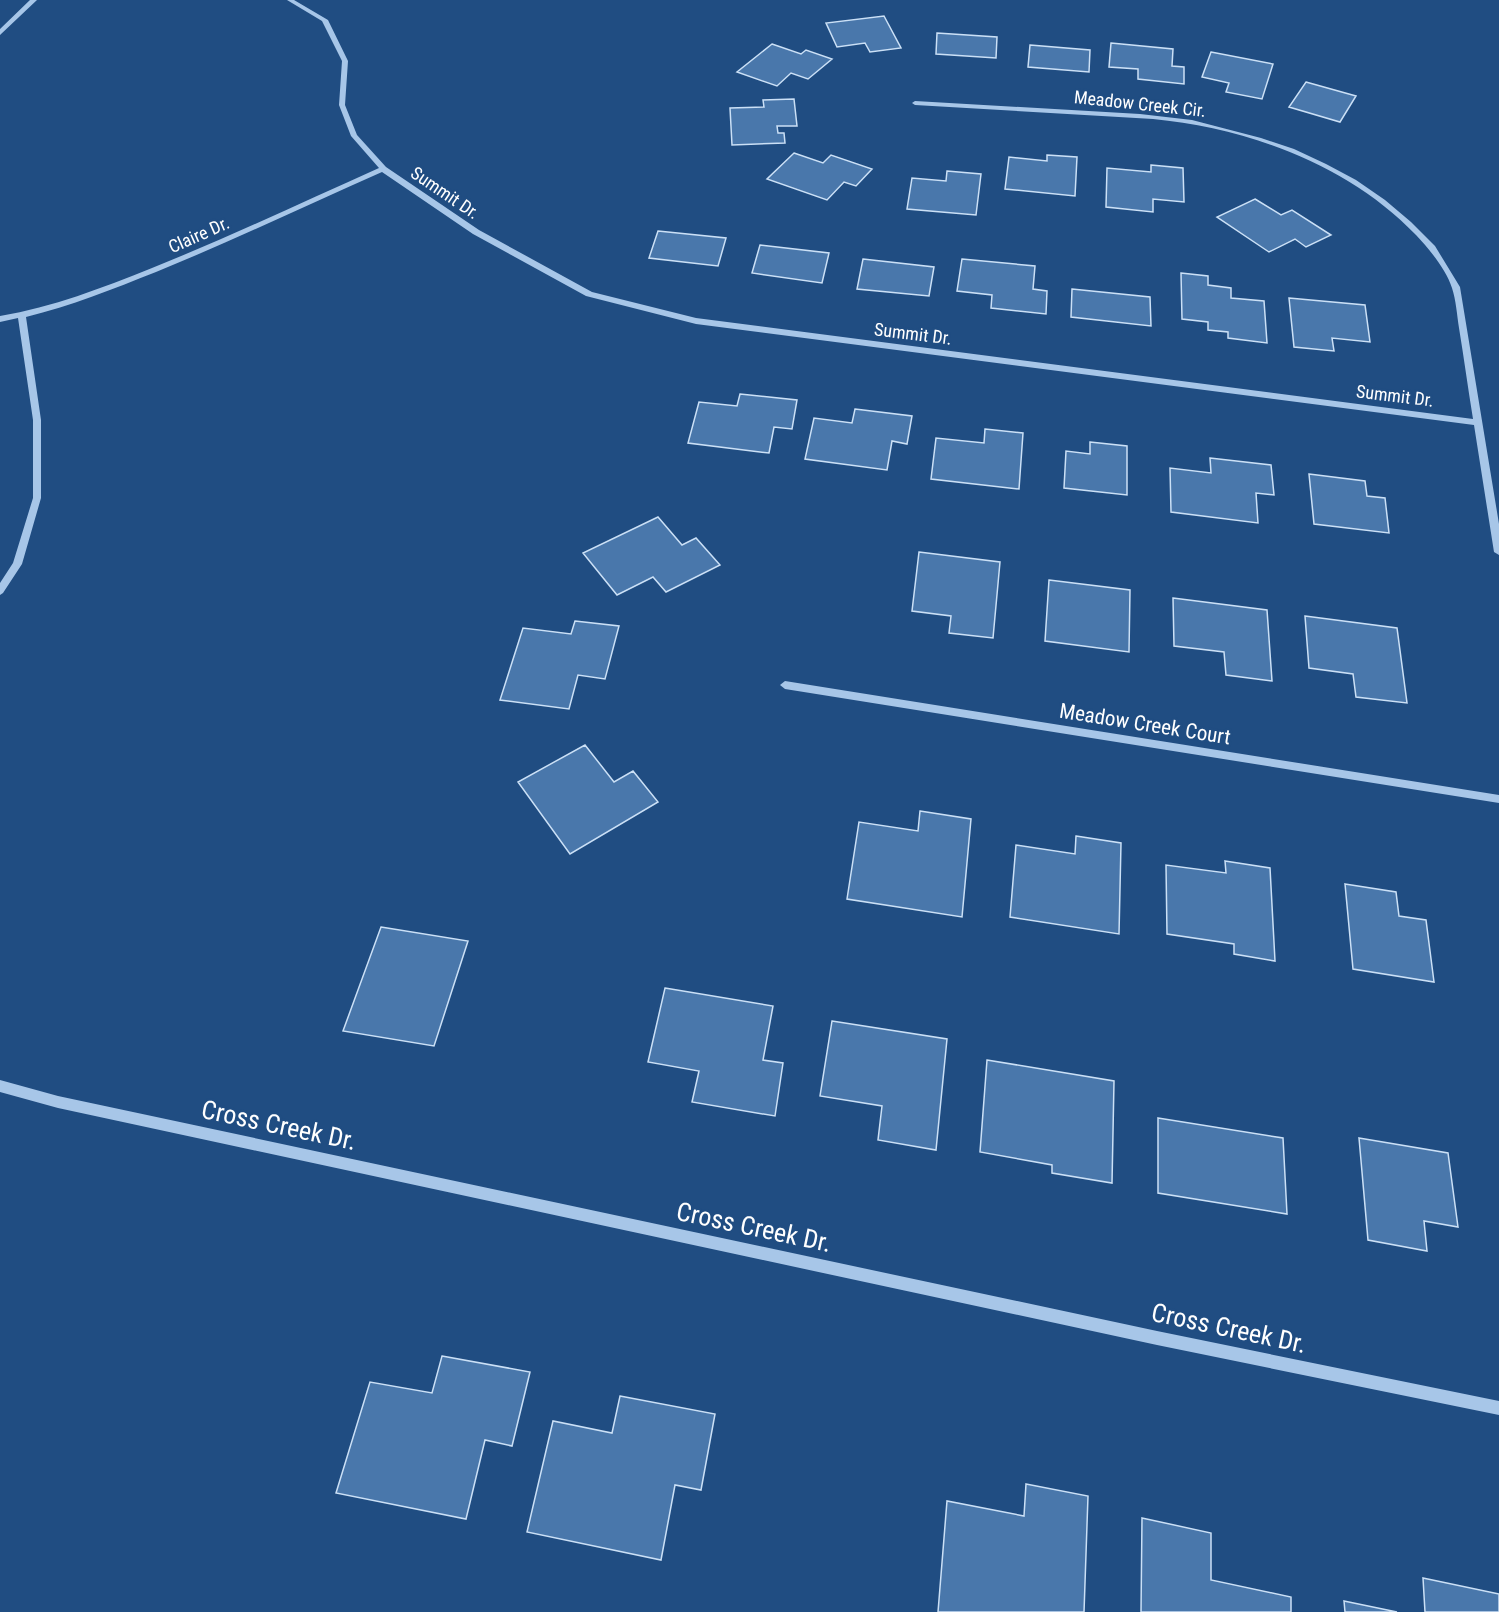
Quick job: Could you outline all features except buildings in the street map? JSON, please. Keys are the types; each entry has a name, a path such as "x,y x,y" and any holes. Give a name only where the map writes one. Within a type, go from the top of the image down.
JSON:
{"street":[{"path":"0,33 34,0"},
{"name":"Summit Dr.","path":"290,0 325,20 345,61 342,105 354,136 383,169 476,232 590,294 696,321 1476,422"},
{"name":"Meadow Creek Cir.","path":"915,103 1137,116 1191,122 1264,141 1316,162 1363,186 1406,220 1434,250 1455,287 1499,552"},
{"name":"Claire Dr.","path":"0,319 22,316 109,289 193,255 383,169"},
{"path":"0,591 17,564 37,498 37,420 22,316"},
{"name":"Meadow Creek Court","path":"785,685 1499,799"},
{"name":"Cross Creek Dr.","path":"0,1086 58,1101 1110,1328 1499,1408"}]}
